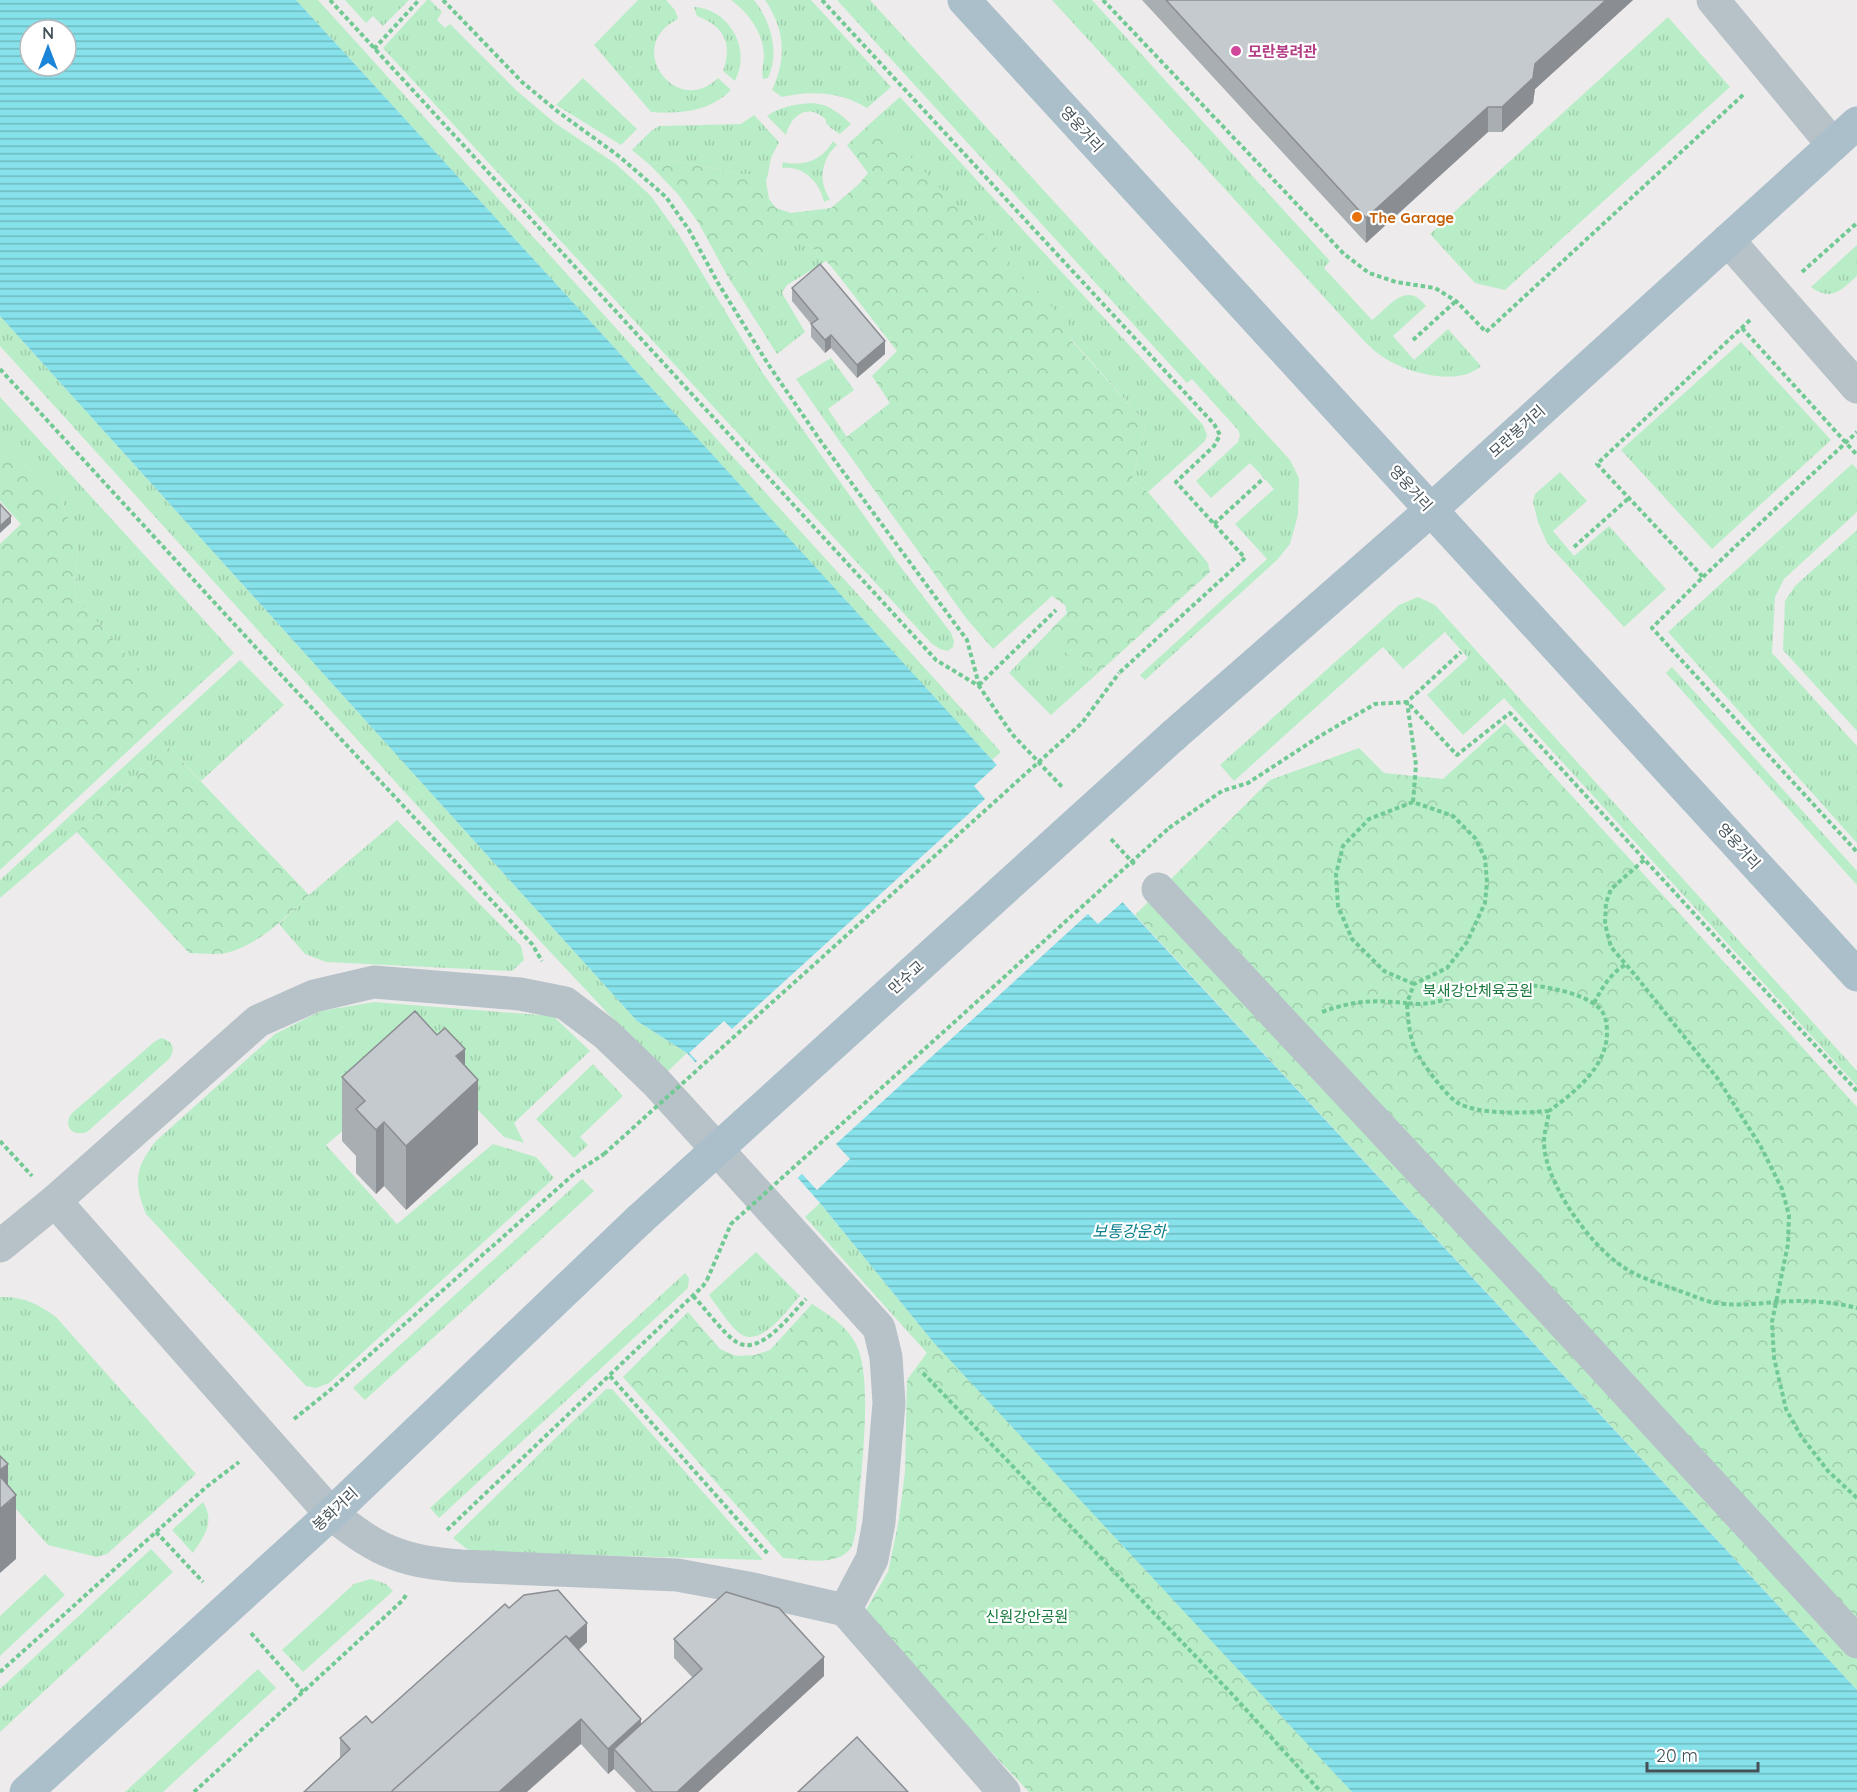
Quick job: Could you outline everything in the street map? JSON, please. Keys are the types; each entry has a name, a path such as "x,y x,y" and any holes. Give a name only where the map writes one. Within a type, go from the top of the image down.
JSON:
{"main road":[{"name":"영웅거리","path":"964,0 1857,975"},
{"name":"모란봉거리","path":"1174,735 1431,510 1857,123"},
{"name":"만수교","path":"639,1220 1174,735"},
{"name":"봉화거리","path":"26,1792 331,1514 639,1220"}],"street":[{"path":"1713,0 1833,145"},
{"path":"1728,240 1857,387"},
{"path":"1158,889 1857,1642"},
{"path":"0,1246 55,1201 258,1021 314,996 374,982 520,994 565,1003 606,1034 656,1082 879,1328 886,1357 889,1403 879,1522 873,1559 845,1610"},
{"path":"55,1201 331,1514 364,1538 395,1554 426,1562 461,1566 677,1575 845,1610 1004,1792"}],"path":[{"path":"330,0 936,660 979,686"},
{"path":"374,49 419,0"},
{"path":"443,0 522,82 620,157 666,197 689,230 718,283 786,390 829,453 967,640 979,686 1012,734 1068,794"},
{"path":"0,1672 205,1488 329,1391 575,1173 604,1154 1082,723 1119,673 1245,558 1176,482 1215,446 1220,435 1214,424 822,0"},
{"path":"1103,0 1344,254 1369,273 1396,282 1435,288 1456,301 1486,332 1770,69"},
{"path":"1703,577 1597,464 1776,295 1857,223"},
{"path":"1413,340 1456,301"},
{"path":"1742,328 1857,455"},
{"path":"0,369 532,944 565,1003"},
{"path":"1857,432 1652,628 1857,852"},
{"path":"1214,524 1264,478"},
{"path":"1574,547 1629,498"},
{"path":"979,686 1056,610"},
{"path":"706,1280 731,1224 1169,828 1222,790 1248,783 1320,736 1375,704 1407,702 1461,652"},
{"path":"1407,702 1416,765 1413,802"},
{"path":"1407,702 1457,755 1510,713 1857,1091"},
{"path":"1292,1032 1318,1013 1341,1005 1365,1000 1407,1003 1422,1006 1492,985 1518,984 1545,987 1593,1003 1606,1017 1607,1034 1601,1056 1593,1074 1549,1111 1526,1113 1487,1111 1457,1103 1438,1083 1415,1049 1408,1022 1407,1003 1414,984 1447,968 1467,942 1485,903 1487,882 1485,858 1475,838 1453,816 1413,802 1369,819 1343,846 1336,874 1338,906 1352,939 1384,971 1414,984"},
{"path":"1109,836 1158,889"},
{"path":"1644,860 1611,889 1606,903 1605,924 1611,947 1718,1079 1761,1147 1782,1189 1789,1215 1788,1244 1772,1322 1774,1358 1786,1409 1801,1436 1828,1471 1857,1498"},
{"path":"1593,1003 1601,988 1615,971 1625,965"},
{"path":"1549,1111 1544,1142 1547,1164 1555,1185 1589,1235 1619,1265 1639,1276 1713,1303 1743,1306 1804,1301 1857,1308"},
{"path":"0,1141 55,1201"},
{"path":"693,1296 735,1342 746,1346 766,1340 832,1274"},
{"path":"920,1370 1230,1692 1321,1792"},
{"path":"610,1376 771,1558 771,1594"}],"green space":[{"path":"296,0 318,0 1001,752 992,760"},
{"path":"345,0 409,0 383,26 373,16 366,23"},
{"path":"427,0 430,0 442,12 437,20 445,28 450,24 517,91 555,123 616,164 651,196 679,235 762,372 897,562 951,633 954,641 953,647 948,651 931,643 383,48"},
{"path":"638,0 666,0 675,10 678,19 662,31 655,45 655,60 662,74 673,84 687,90 702,88 718,78 731,90 713,103 694,110 651,112 594,45"},
{"path":"731,0 754,0 765,18 773,48 772,68 768,78 763,79 764,55 758,31 744,11"},
{"path":"765,0 811,0 891,87 867,108 847,99 826,94 782,97 772,90 780,67 782,44 777,22"},
{"path":"837,0 870,0 1290,460 1299,478 1298,515 1290,544 1277,560 1145,680 1140,675 1267,559 1235,524 1274,489 1250,463 1211,498 1196,481 1238,442 1240,435 1238,430 1192,379 1187,383"},
{"path":"1052,0 1092,0 1330,261 1324,268 1372,320 1391,303 1404,296 1411,295 1426,306 1393,336 1414,360 1448,329 1481,366 1460,376 1446,377 1405,368 1376,352"},
{"path":"694,7 707,9 718,15 734,33 741,57 740,69 735,81 723,71 727,52 724,37 714,25 697,16"},
{"path":"1668,17 1730,87 1505,290 1475,283 1430,234"},
{"path":"583,78 637,129 621,145 556,105"},
{"path":"900,97 1203,425 1207,435 1205,441 1148,492 1132,480 1146,423 875,119"},
{"path":"813,103 834,110 851,124 840,134 829,126 823,117 816,113 804,112 791,123 786,135 767,116 789,106"},
{"path":"754,115 779,142 771,158 768,174 742,174 677,161 650,165 632,150 659,126 741,124"},
{"path":"875,119 1069,325 1071,340 1146,423 1132,480 1148,492 1208,563 1210,572 1098,673 1043,638 1067,613 1065,605 1052,596 993,649 966,618 840,442 890,403 872,376 897,351 831,266 807,243 787,243 728,277 698,222 677,193 650,165 677,161 742,174 768,174 766,181 769,199 776,208 791,213 831,208 859,184 868,173 847,145"},
{"path":"833,141 837,145 827,157 823,171 824,185 830,199 824,202 819,188 809,176 797,169 782,168 783,162 805,163 818,157 829,148"},
{"path":"787,243 807,243 826,261 787,285 782,293 805,332 777,354 728,277"},
{"path":"1857,245 1857,276 1841,290 1831,294 1825,294 1811,287"},
{"path":"0,316 637,1021 687,1053 665,1074 539,940 0,346"},
{"path":"1741,342 1831,440 1712,549 1621,450"},
{"path":"831,358 854,390 828,409 847,437 840,442 796,379"},
{"path":"0,397 234,653 174,708 74,596 78,552 61,495 0,446"},
{"path":"0,446 61,495 78,552 74,596 174,708 0,870 0,544 21,524 0,501"},
{"path":"1852,464 1857,469 1857,512 1784,579 1775,597 1772,653 1857,746 1857,843 1668,632"},
{"path":"1560,472 1587,501 1553,531 1574,556 1609,526 1666,589 1624,627 1547,543 1538,522 1533,502 1535,494"},
{"path":"1857,530 1857,731 1783,650 1785,601 1795,586"},
{"path":"1418,597 1435,605 1857,1071 1857,1086 1504,698 1463,735 1427,695 1468,658 1445,632 1403,669 1383,647 1234,781 1220,765 1399,605"},
{"path":"1043,638 1098,673 1051,715 1009,673"},
{"path":"240,660 284,705 201,781 168,747 77,832 0,898 0,880"},
{"path":"1672,667 1857,871 1857,885 1666,673"},
{"name":"북새강안체육공원","path":"1505,723 1857,1107 1857,1690 1135,915 1270,780 1359,748 1384,773 1443,779"},
{"path":"168,747 309,895 261,937 226,953 189,953 77,832"},
{"path":"397,820 521,946 524,960 512,971 326,962 305,954 279,924 309,895"},
{"path":"374,1002 553,1016 590,1051 514,1123 524,1143 504,1137 428,1058 326,1145 397,1224 493,1144 536,1157 554,1178 329,1383 316,1388 306,1386 146,1214 139,1193 138,1176 144,1159 156,1141 275,1034 321,1011"},
{"path":"161,1038 171,1043 173,1049 169,1059 87,1132 77,1133 71,1130 68,1123 71,1114"},
{"path":"593,1064 623,1096 580,1137 588,1145 574,1158 536,1119"},
{"path":"582,1179 594,1191 365,1400 353,1388"},
{"path":"820,1203 934,1343 1352,1792 944,1372 805,1217"},
{"path":"756,1252 800,1296 780,1319 763,1333 746,1336 734,1328 709,1295"},
{"path":"685,1273 689,1278 688,1288 439,1518 430,1508"},
{"path":"0,1297 30,1302 56,1317 196,1474 107,1554 97,1557 48,1545 0,1491"},
{"path":"812,1304 837,1321 856,1344 862,1361 865,1408 856,1531 853,1543 846,1553 839,1557 820,1561 783,1558 623,1377 688,1312 720,1349 736,1356 755,1355 770,1350"},
{"name":"신원강안공원","path":"934,1343 1352,1792 1029,1792 863,1615 888,1572 898,1525 905,1472 907,1380"},
{"path":"606,1389 612,1389 763,1560 482,1552 467,1549 453,1538"},
{"path":"203,1502 207,1509 207,1528 193,1553 172,1530"},
{"path":"151,1549 173,1572 0,1732 0,1689"},
{"path":"45,1574 65,1595 0,1656 0,1616"},
{"path":"371,1579 386,1584 393,1591 303,1672 282,1650 354,1584"},
{"path":"258,1669 276,1688 163,1792 125,1792"}],"water":[{"name":"보통강운하","path":"0,0 296,0 1137,918 1857,1690 1857,1792 1352,1792 934,1343 820,1203 687,1053 637,1021 0,316"}],"pier":[{"path":"999,763 1125,900 1098,924 1088,914 836,1144 850,1159 817,1190 802,1174 795,1180 693,1065 697,1061 689,1053 724,1021 732,1029 985,799 974,786"}],"building":[{"path":"1166,0 1606,0 1535,64 1533,78 1502,107 1488,107 1366,218"},
{"path":"820,264 885,341 857,365 831,335 825,340 811,324 818,319 792,288"},
{"path":"0,504 11,516 0,526"},
{"path":"415,1011 437,1035 445,1028 465,1049 456,1056 478,1080 406,1146 384,1122 376,1130 356,1109 365,1101 342,1077"},
{"path":"0,1456 8,1464 0,1470"},
{"path":"0,1476 16,1495 0,1509"},
{"path":"558,1590 587,1623 569,1639 566,1636 392,1792 304,1792 350,1749 340,1738 366,1716 372,1723 505,1604 509,1608 524,1595"},
{"path":"726,1592 779,1608 824,1657 677,1792 653,1792 614,1749 702,1669 674,1639"},
{"path":"566,1636 641,1719 608,1749 581,1719 499,1792 392,1791"},
{"path":"857,1737 908,1792 798,1792"}],"place":[{"name":"모란봉려관","path":"1236,51"},
{"name":"The Garage","path":"1357,217"}]}
